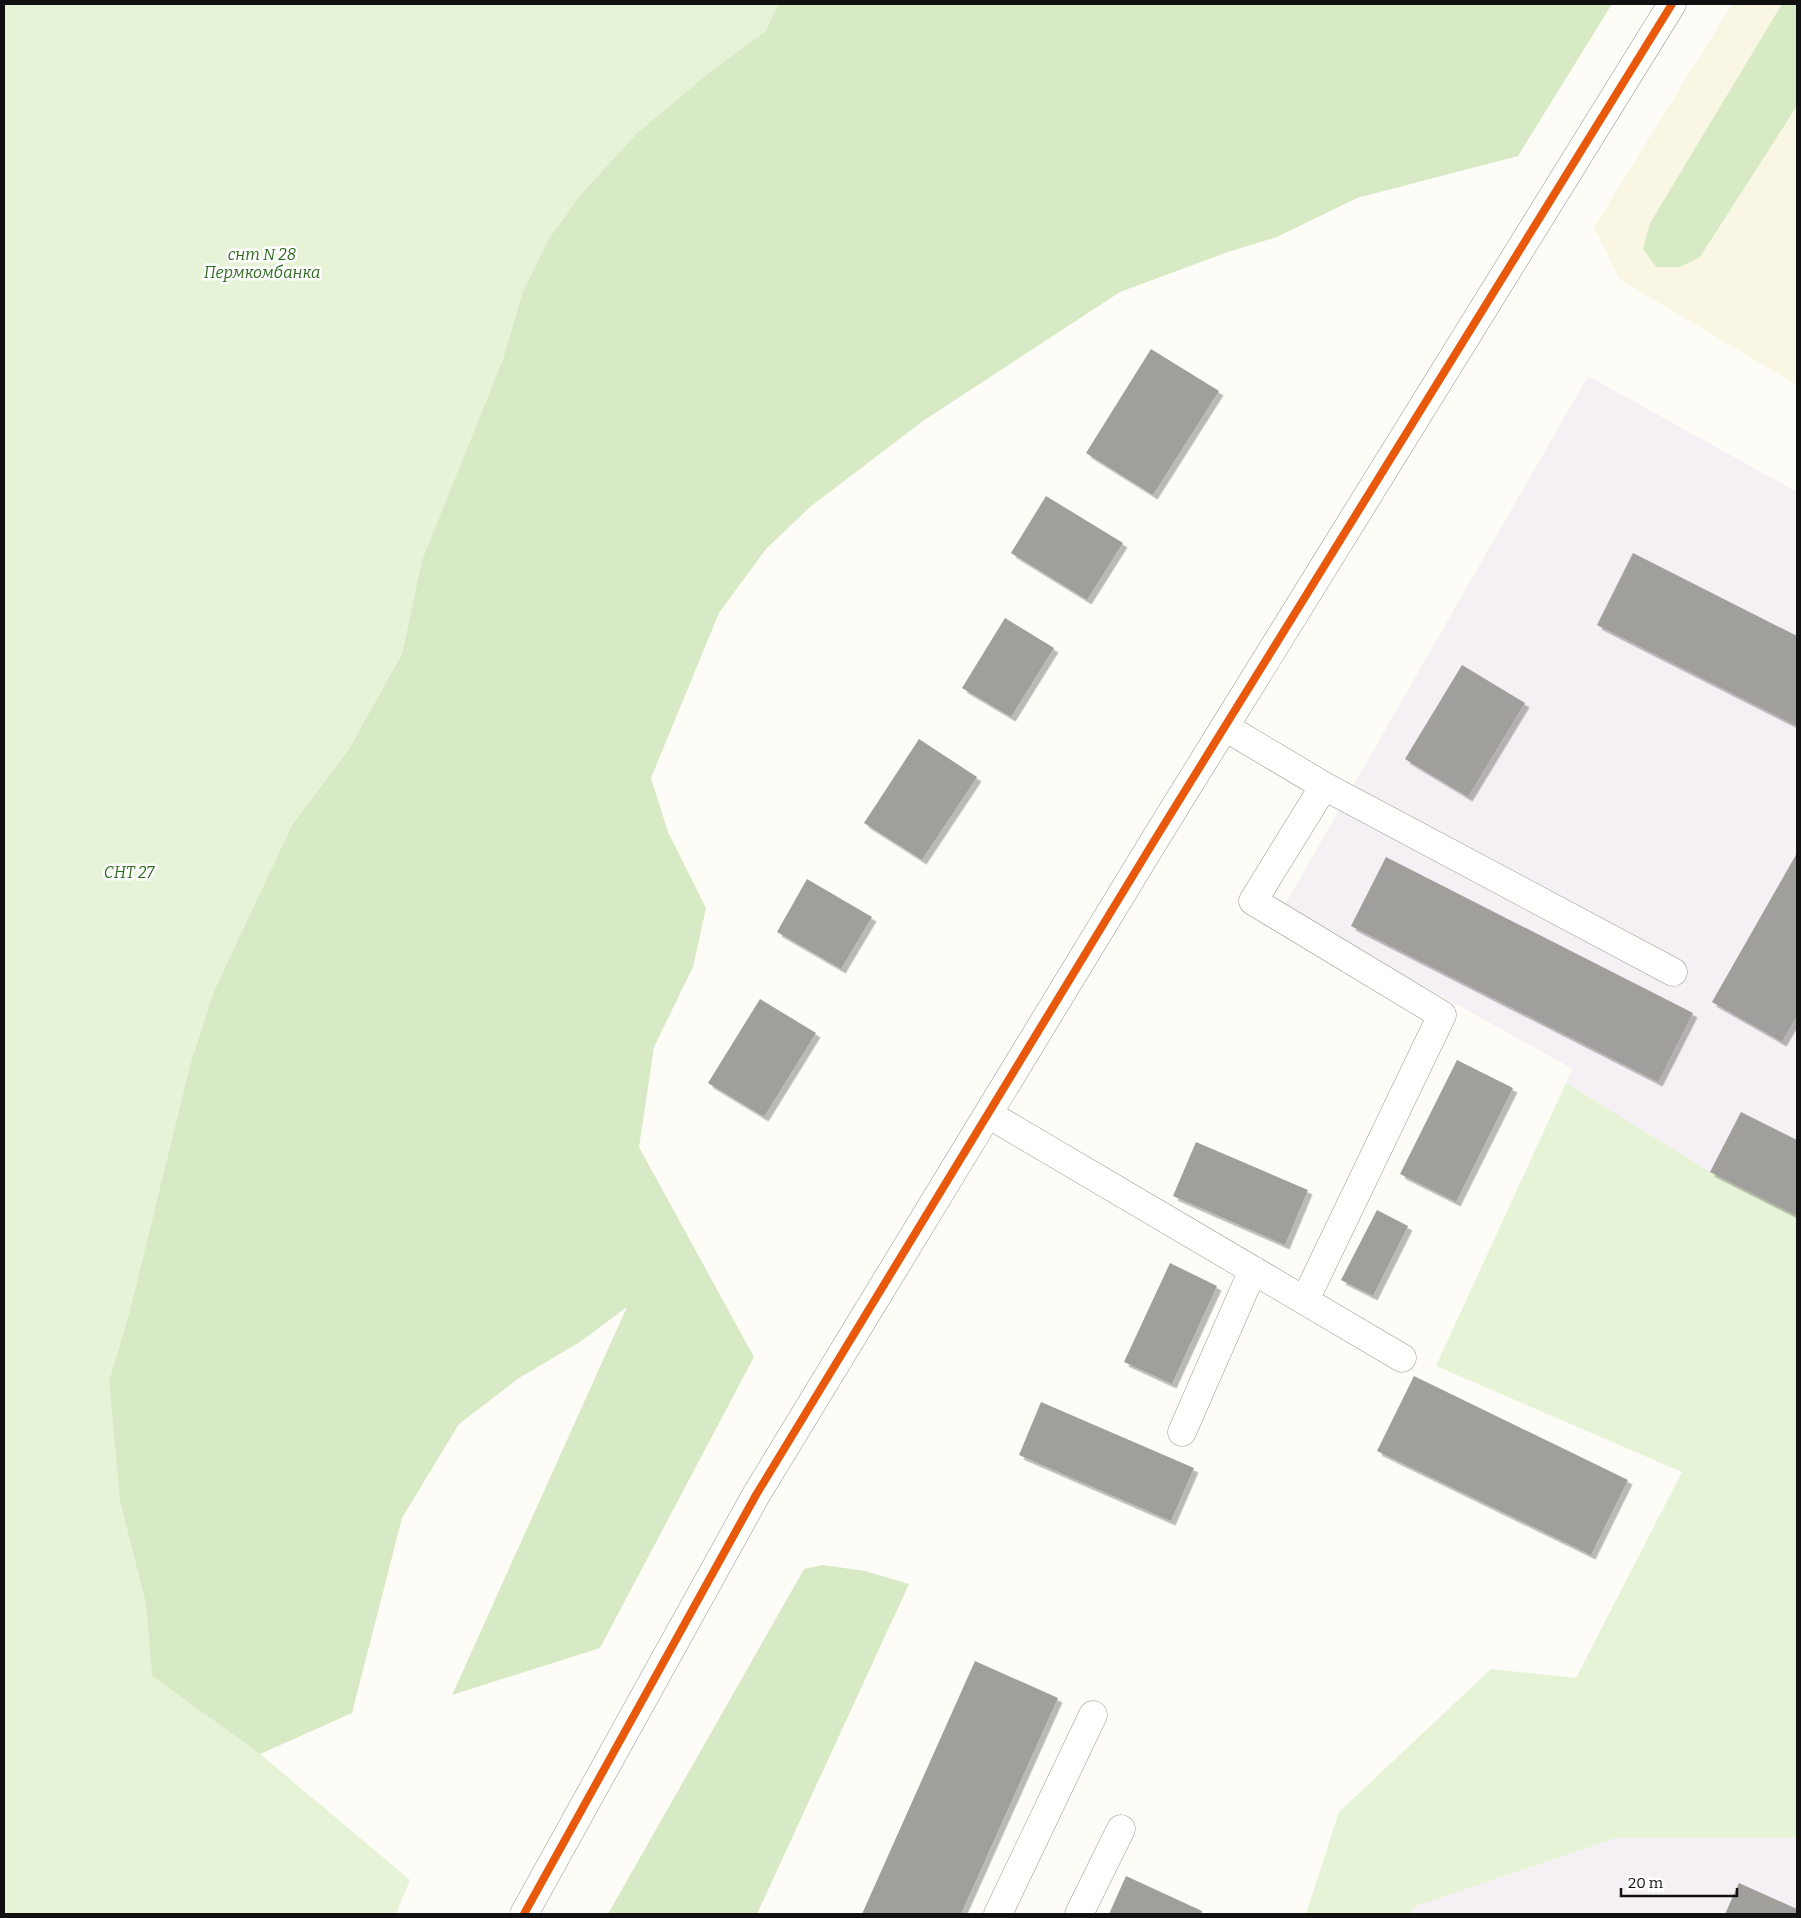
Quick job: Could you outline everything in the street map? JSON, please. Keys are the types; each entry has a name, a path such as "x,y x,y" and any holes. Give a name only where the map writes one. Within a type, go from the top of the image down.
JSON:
{"street":[{"path":"524,1914 756,1495 1225,727 1672,4"},
{"path":"1225,727 1324,786 1673,972"},
{"path":"1305,1300 1442,1015 1253,901 1324,786"},
{"path":"988,1114 1402,1358"},
{"path":"1182,1432 1253,1270"},
{"path":"998,1914 1093,1715"},
{"path":"1079,1914 1121,1829"}],"shaded area":[{"path":"1732,4 1782,4 1650,223 1700,257 1797,106 1797,385 1619,279 1594,227"},
{"path":"1588,376 1797,492 1797,1216 1710,1172 1566,1083 1573,1069 1283,908"},
{"path":"1616,1838 1797,1838 1797,1914 1412,1914 1412,1907"}],"green space":[{"name":"снт N 28 Пермкомбанка","path":"4,4 778,4 766,31 711,71 636,134 583,192 522,294 503,359 422,560 402,652 349,749 292,825 214,991 190,1065 130,1310 109,1381 120,1502 146,1604 152,1676 260,1754 410,1880 396,1914 4,1914"},
{"path":"778,4 1612,4 1518,156 1357,198 1277,237 1225,253 1120,292 923,421 810,507 766,549 719,613 651,778 668,832 706,908 693,967 654,1047 639,1147 754,1357 600,1648 452,1695 627,1307 580,1342 519,1378 459,1424 402,1518 352,1713 260,1754 152,1676 146,1604 120,1502 109,1381 130,1310 190,1065 214,991 292,825 349,749 402,653 422,560 503,359 522,294 548,240 583,192 636,134 711,71 766,31"},
{"path":"1782,4 1797,4 1797,106 1700,257 1680,267 1656,267 1643,249 1650,223"},
{"path":"1566,1083 1710,1172 1797,1216 1797,1838 1616,1838 1413,1907 1412,1914 1306,1914 1339,1812 1491,1669 1576,1678 1682,1472 1436,1366"},
{"path":"823,1565 865,1571 909,1584 757,1914 608,1914 804,1569"}],"building":[{"path":"1151,349 1219,391 1153,495 1086,453"},
{"path":"1046,496 1123,543 1087,600 1011,553"},
{"path":"1633,553 1797,636 1797,726 1597,625"},
{"path":"1005,618 1054,648 1011,717 962,688"},
{"path":"1462,665 1525,703 1468,797 1405,759"},
{"path":"919,739 977,777 922,860 864,823"},
{"path":"1797,853 1797,1016 1782,1042 1712,1002"},
{"path":"1386,857 1693,1013 1658,1082 1351,926"},
{"path":"807,879 872,917 841,969 777,932"},
{"path":"760,999 816,1033 764,1117 708,1083"},
{"path":"1457,1060 1513,1088 1456,1202 1400,1174"},
{"path":"1741,1112 1797,1140 1797,1216 1710,1172"},
{"path":"1196,1142 1308,1190 1285,1245 1173,1196"},
{"path":"1377,1210 1408,1226 1373,1296 1341,1280"},
{"path":"1170,1263 1217,1286 1172,1384 1124,1362"},
{"path":"1414,1376 1628,1480 1591,1555 1377,1451"},
{"path":"1041,1402 1194,1468 1171,1521 1019,1455"},
{"path":"975,1661 1058,1698 961,1914 862,1914"},
{"path":"1126,1876 1202,1911 1201,1914 1109,1914"},
{"path":"1739,1883 1797,1909 1797,1914 1725,1914"}],"cycle path":[{"path":"524,1914 756,1495 1154,841 1672,4"}],"park label":[{"name":"СНТ 27","path":"129,872"}]}
